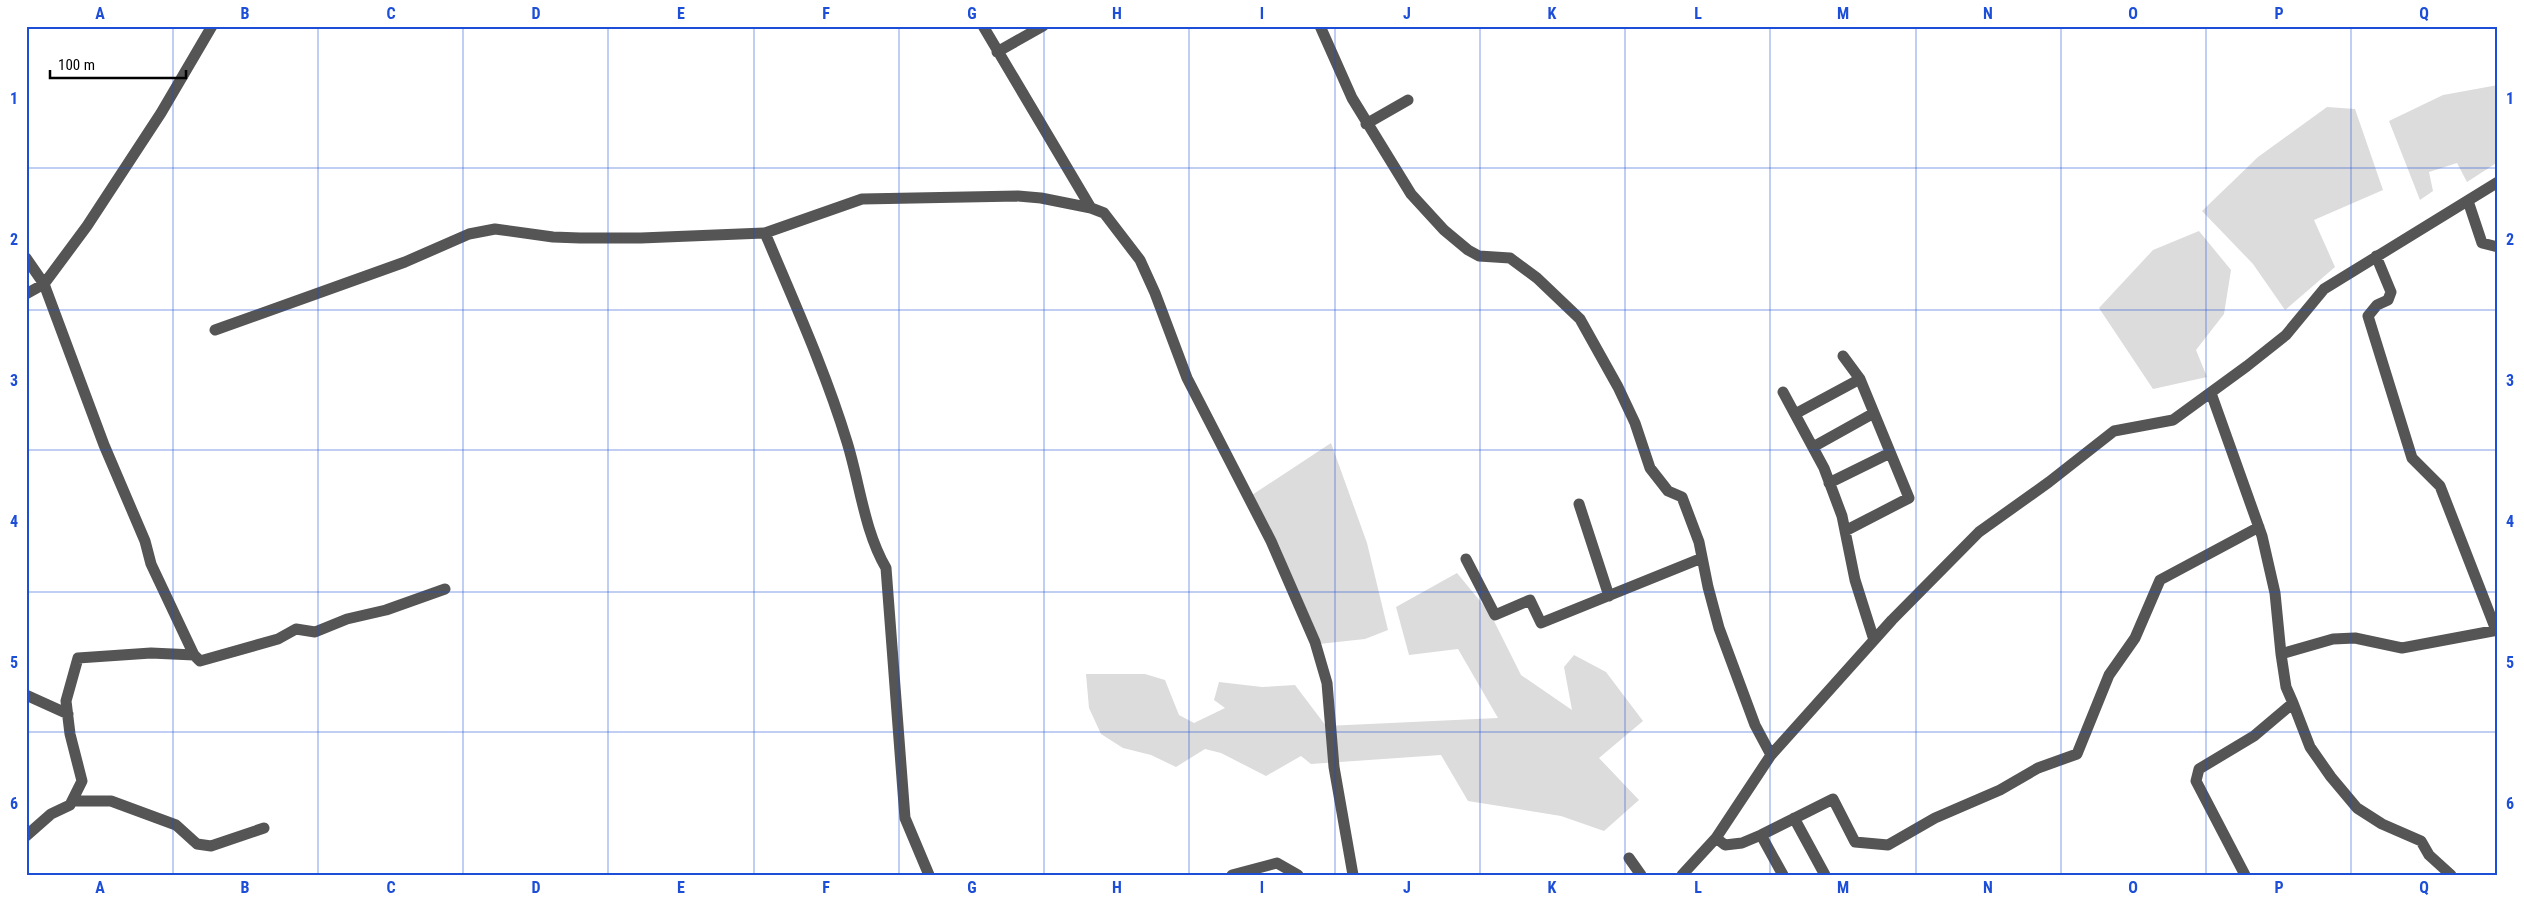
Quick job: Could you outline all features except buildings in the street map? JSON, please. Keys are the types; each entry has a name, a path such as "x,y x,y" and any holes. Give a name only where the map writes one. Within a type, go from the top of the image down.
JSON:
{"street":[{"path":"26,294 44,284 87,226 161,113 212,26"},
{"path":"983,26 1091,208"},
{"path":"998,52 1043,26"},
{"path":"1320,26 1352,98 1366,124 1411,194 1444,230 1468,250 1479,256 1510,258 1537,278 1580,319 1618,386 1635,423 1650,468 1668,491 1682,497 1699,542 1719,628 1756,725 1771,755"},
{"path":"1366,124 1408,100"},
{"path":"1682,875 1716,838 1771,755 1874,640 1979,532 2049,482 2114,431 2173,420 2286,335 2324,289 2498,182"},
{"path":"215,330 404,262 470,234 495,229 553,237 580,238 641,238 765,233 862,199 1018,196 1041,198 1091,208 1104,213 1140,260 1156,293 1187,378 1271,541 1314,642 1327,683 1334,767 1353,875"},
{"path":"2468,201 2482,243 2498,247"},
{"path":"765,233 826,378 847,443 875,549 886,568 905,818 929,875"},
{"path":"2281,654 2333,639 2355,638 2402,648 2497,630 2440,486 2412,458 2368,316 2377,306 2388,300 2390,292 2376,256"},
{"path":"26,258 44,284 104,445 145,541 152,564 194,655 200,661 278,639 296,629 315,632 347,619 386,610 445,589"},
{"path":"1843,356 1860,379 1909,498 1845,531"},
{"path":"1795,414 1860,379"},
{"path":"1783,392 1830,483 1845,531 1855,580 1874,640"},
{"path":"2211,393 2259,527 2275,593 2286,687 2310,746 2356,808 2382,824 2421,841 2429,854 2452,875"},
{"path":"1813,447 1874,413"},
{"path":"1830,483 1890,453"},
{"path":"1579,504 1609,596"},
{"path":"1716,838 1724,845 1742,843 1833,799 1855,842 1888,845 1935,818 2000,790 2038,768 2077,754 2109,675 2135,638 2160,580 2259,527"},
{"path":"1466,559 1495,615 1530,600 1540,623 1702,558"},
{"path":"26,836 51,814 70,805 82,781 70,734 66,701 78,658 150,653 194,655"},
{"path":"26,695 68,714"},
{"path":"2245,875 2196,780 2199,769 2254,736 2292,703"},
{"path":"72,800 111,801 176,825 197,844 212,846 264,828"},
{"path":"1794,818 1826,875"},
{"path":"1761,835 1783,875"},
{"path":"1630,858 1641,875"},
{"path":"1232,875 1277,863 1298,875"}],"shaded area":[{"path":"2498,85 2498,162 2467,182 2457,163 2429,172 2433,191 2420,200 2389,121 2443,95"},
{"path":"2327,107 2355,109 2383,190 2314,220 2335,267 2285,310 2253,264 2202,211 2258,157"},
{"path":"2199,231 2231,270 2224,314 2196,350 2207,377 2153,389 2099,308 2153,250"},
{"path":"1331,443 1367,543 1388,630 1365,639 1319,644 1279,545 1252,495"},
{"path":"1457,573 1490,613 1521,675 1572,710 1564,667 1574,655 1606,672 1643,721 1599,758 1639,800 1604,831 1561,816 1468,801 1441,755 1311,764 1301,756 1266,776 1221,753 1205,749 1176,767 1151,755 1123,748 1101,734 1089,708 1086,674 1145,674 1165,680 1179,715 1194,723 1225,708 1214,700 1219,682 1262,687 1295,685 1326,726 1498,718 1458,649 1409,655 1396,607"}]}
